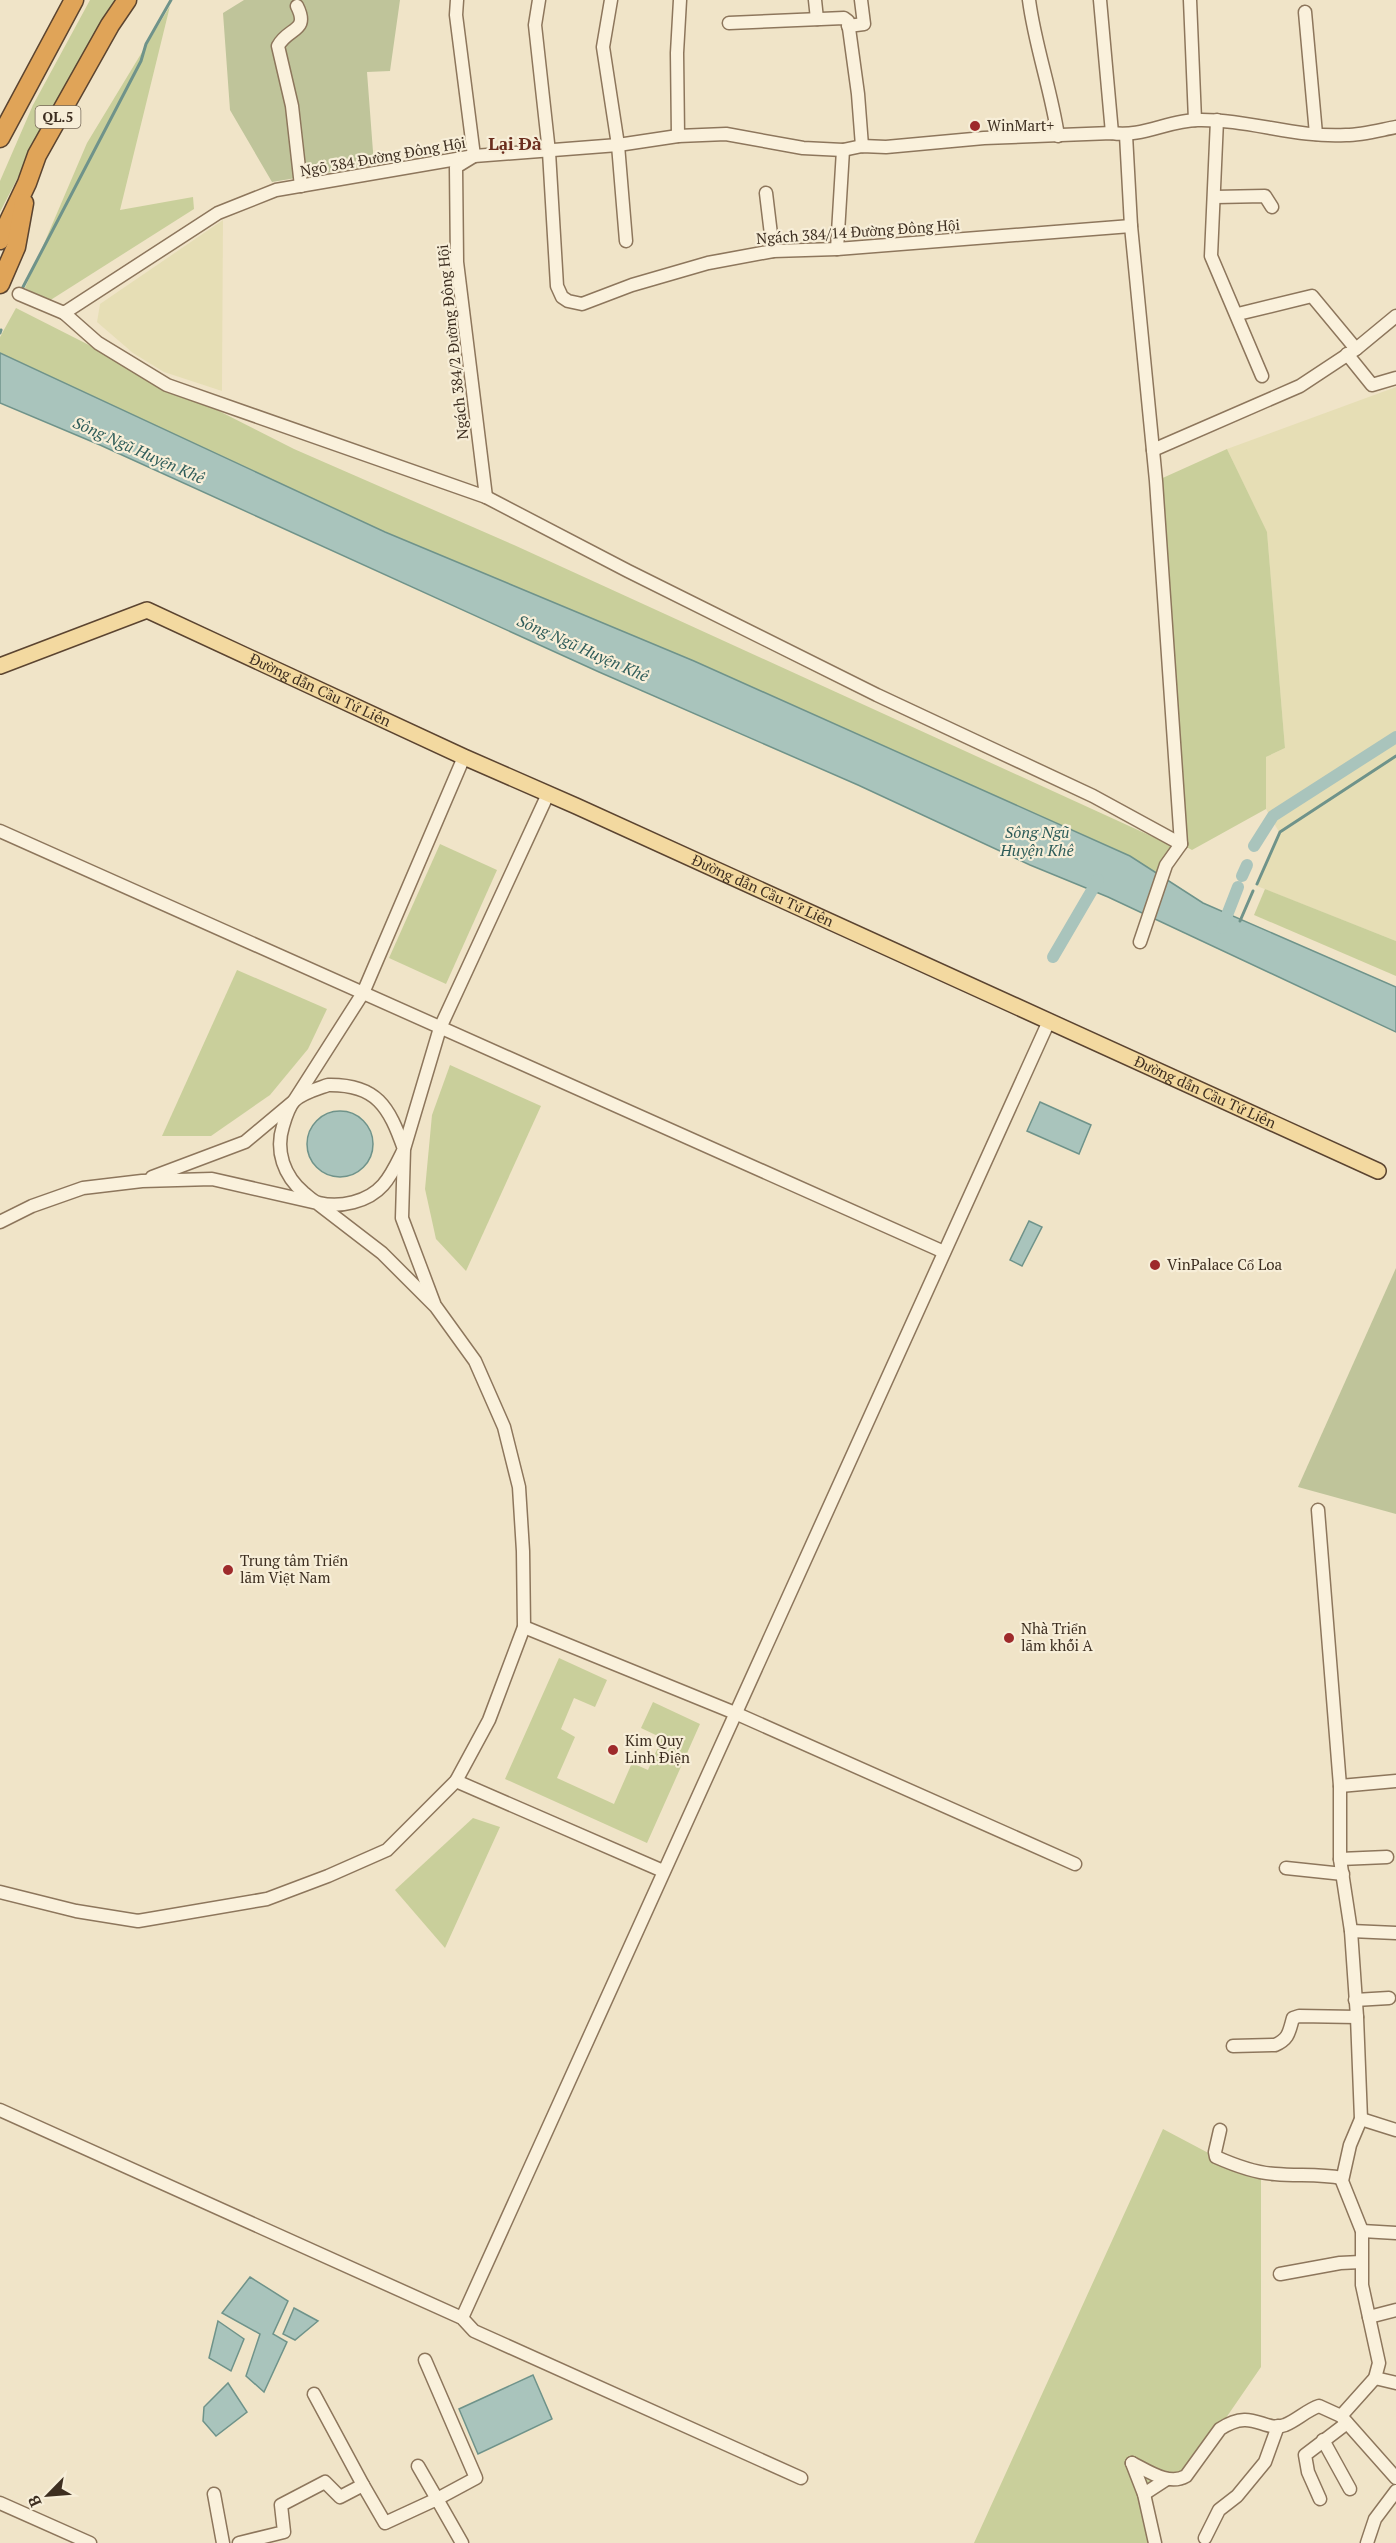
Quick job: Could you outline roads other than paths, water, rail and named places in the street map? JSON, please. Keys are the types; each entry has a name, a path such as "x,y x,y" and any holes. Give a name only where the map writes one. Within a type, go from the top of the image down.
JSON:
{"highway":[{"name":"QL.5","path":"0,138 74,0"},
{"name":"QL.5","path":"0,240 27,183 37,155 110,25 128,0"},
{"name":"QL.5","path":"0,284 16,247 27,183"}],"main road":[{"name":"Đường dẫn Cầu Tứ Liên","path":"0,666 147,610 464,757 1378,1171"}],"street":[{"path":"457,0 456,15 474,156"},
{"name":"Ngách 384/14 Đường Đông Hội","path":"539,0 535,26 549,152 557,286 562,297 568,301 582,304 632,285 708,262 773,251 837,249 1131,226"},
{"path":"611,0 603,47 618,145 626,242"},
{"path":"678,136 676,53 680,0"},
{"path":"815,0 817,19"},
{"path":"848,26 864,24 861,0"},
{"path":"1029,0 1033,29 1052,95 1058,136"},
{"path":"1100,0 1112,133"},
{"path":"1190,0 1196,120"},
{"path":"297,6 303,18 302,24 278,46 292,106 301,186"},
{"path":"1305,12 1316,134"},
{"path":"729,23 844,18 848,26 858,94 862,146"},
{"name":"Ngõ 384 Đường Đông Hội","path":"64,313 218,213 276,190 474,156 549,152 678,136 726,134 803,148 843,150 862,146 886,147 984,138 1112,133 1126,135 1196,120 1217,120 1316,134 1346,135 1396,127"},
{"path":"1217,120 1211,256 1238,314 1262,376"},
{"path":"1126,135 1131,226 1153,450 1180,844 1166,865 1140,942"},
{"path":"837,249 843,150"},
{"name":"Ngách 384/2 Đường Đông Hội","path":"474,156 456,167 457,262 486,497"},
{"path":"766,193 773,251"},
{"path":"1215,197 1265,196 1272,207"},
{"path":"19,294 64,313 98,343 167,385 486,497 638,576 877,695 1093,796 1180,844"},
{"path":"1238,314 1312,296 1372,385 1396,378"},
{"path":"1153,450 1300,386 1396,316"},
{"path":"1,1894 76,1911 138,1921 267,1899 387,1850 456,1781 489,1720 524,1627 519,1488 504,1427 476,1360 436,1307 382,1253 297,1187 286,1172 280,1155 280,1136 285,1118 363,993 464,757"},
{"path":"0,1222 32,1206 83,1188 142,1181 212,1179 316,1203 350,1203 368,1197 383,1185 404,1149 440,1028 548,794"},
{"path":"0,831 944,1252"},
{"path":"462,2318 1049,1021"},
{"path":"142,1181 245,1142 294,1101 310,1092 328,1085 346,1085 364,1090 380,1100 391,1115 404,1149 402,1218 436,1307"},
{"path":"1318,1510 1340,1786 1340,1859 1351,1931 1361,2119 1350,2145 1342,2178 1343,2187 1364,2240 1361,2262 1362,2284 1379,2363 1375,2378 1344,2419 1305,2455 1308,2472 1320,2499"},
{"path":"524,1627 735,1713 1075,1864"},
{"path":"456,1781 663,1871"},
{"path":"1340,1786 1396,1781"},
{"path":"1340,1859 1387,1857"},
{"path":"1286,1868 1343,1874"},
{"path":"1351,1931 1396,1933"},
{"path":"1355,2000 1389,1998"},
{"path":"1233,2046 1280,2043 1290,2033 1293,2018 1299,2016 1357,2017"},
{"path":"0,2110 462,2318 474,2331 801,2478"},
{"path":"1361,2119 1396,2130"},
{"path":"1220,2130 1215,2152 1216,2157 1225,2161 1274,2174 1319,2174 1342,2178"},
{"path":"1362,2231 1396,2233"},
{"path":"1280,2274 1340,2263 1361,2262"},
{"path":"1369,2317 1396,2310"},
{"path":"314,2394 385,2523 476,2478 425,2360"},
{"path":"1375,2378 1396,2383"},
{"path":"1155,2543 1144,2494 1132,2463 1167,2479 1179,2480 1186,2476 1220,2429 1228,2424 1249,2418 1278,2426 1285,2425 1319,2406 1344,2419 1396,2478"},
{"path":"1205,2538 1219,2510 1237,2496 1265,2462 1278,2426"},
{"path":"1323,2440 1350,2489"},
{"path":"418,2466 462,2543"},
{"path":"1144,2494 1167,2479"},
{"path":"239,2543 284,2532 281,2505 325,2482 340,2497 363,2485"},
{"path":"1367,2543 1375,2519 1396,2492"},
{"path":"214,2494 223,2543"},
{"path":"0,2503 90,2543"}],"water":[{"name":"Sông Ngũ Huyện Khê","path":"0,353 385,532 694,661 1130,856 1203,903 1396,987 1396,1032 1108,897 1030,865 858,785 599,672 100,445 0,403"},
{"path":"1040,1102 1091,1125 1079,1154 1027,1131"},
{"path":"333,1111 347,1111 359,1116 368,1125 373,1144 371,1157 364,1168 347,1177 333,1177 321,1172 312,1163 307,1151 307,1137 312,1125 321,1116"},
{"path":"1029,1221 1042,1227 1022,1266 1010,1260"},
{"path":"250,2277 288,2301 273,2334 287,2342 264,2392 246,2376 260,2334 222,2313"},
{"path":"294,2308 318,2321 295,2340 283,2334"},
{"path":"218,2321 244,2339 231,2371 209,2358"},
{"path":"533,2375 552,2419 478,2454 459,2409"},
{"path":"228,2383 247,2412 216,2436 203,2421 204,2407"}],"waterway":[{"path":"23,287 141,61 146,44 171,0"},
{"path":"1254,846 1273,816 1396,737"},
{"path":"1257,884 1280,832 1396,756"},
{"path":"1242,876 1247,865"},
{"path":"1053,957 1098,880"},
{"path":"1222,928 1238,887"},
{"path":"1240,921 1253,891"}],"place":[{"name":"WinMart+","path":"975,126"},
{"name":"VinPalace Cổ Loa","path":"1155,1265"},
{"name":"Trung tâm Triển lãm Việt Nam","path":"228,1570"},
{"name":"Nhà Triển lãm khối A","path":"1009,1638"},
{"name":"Kim Quy Linh Điện","path":"613,1750"}],"district":[{"name":"Lại Đà","path":"515,144"}]}
